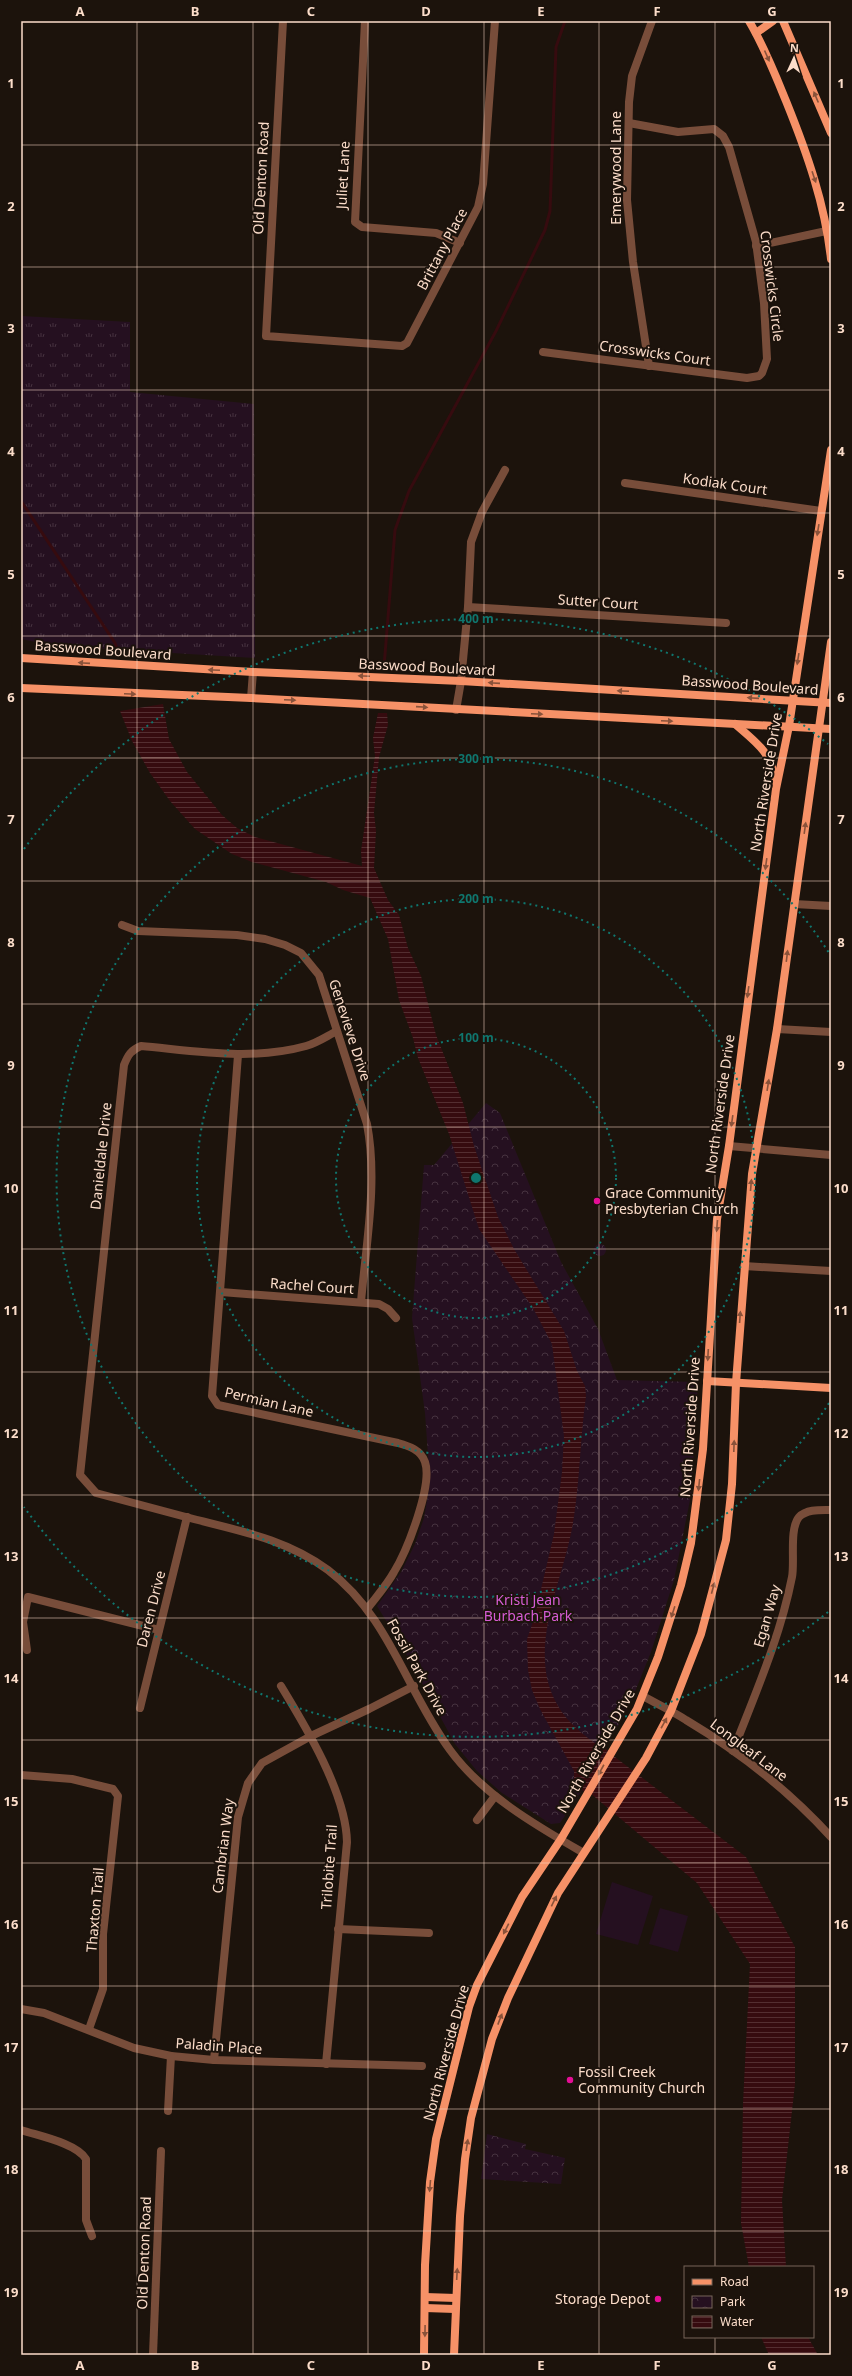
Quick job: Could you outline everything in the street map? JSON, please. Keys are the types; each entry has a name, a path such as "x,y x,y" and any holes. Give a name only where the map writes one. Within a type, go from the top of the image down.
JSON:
{"main road":[{"path":"749,21 756,33 799,134 819,190 829,230 831,259"},
{"path":"756,33 773,21"},
{"path":"783,21 829,119 831,134"},
{"name":"North Riverside Drive","path":"424,2355 430,2182 436,2139 469,2007 477,1985 522,1897 561,1839 643,1696 681,1585 691,1543 702,1456 716,1227 729,1146 776,789 789,726 831,450"},
{"path":"454,2355 455,2309 465,2159 471,2118 492,2039 534,1941 558,1893 582,1852 610,1815 646,1758 671,1711 701,1634 726,1540 732,1484 736,1383 752,1174 777,1029 831,642"},
{"name":"Basswood Boulevard","path":"21,658 253,672 461,681 831,703"},
{"path":"21,688 251,698 831,729"},
{"path":"735,724 767,753 774,769 776,789"},
{"path":"707,1381 831,1388"},
{"path":"426,2297 456,2298"},
{"path":"425,2308 455,2309"}],"street":[{"name":"Old Denton Road","path":"266,336 283,21"},
{"name":"Juliet Lane","path":"365,21 355,222 362,227 436,233 460,242"},
{"name":"Brittany Place","path":"266,336 405,345 460,242 474,219 481,195 495,21"},
{"name":"Emerywood Lane","path":"649,366 632,262 627,200 632,76 652,21"},
{"name":"Crosswicks Circle","path":"629,123 678,132 714,129 722,136 729,147 756,246 764,303 767,359 762,372"},
{"path":"756,246 829,230"},
{"name":"Crosswicks Court","path":"543,352 747,378 758,376 762,372"},
{"path":"456,710 461,681 468,606 471,542 482,512 505,470"},
{"name":"Kodiak Court","path":"625,483 821,511"},
{"name":"Sutter Court","path":"468,606 726,623"},
{"path":"251,698 253,672"},
{"path":"794,904 831,906"},
{"name":"Genevieve Drive","path":"122,925 138,932 237,935 265,939 285,945 301,953 319,975 366,1124 372,1156 361,1302"},
{"path":"777,1029 831,1032"},
{"name":"Danieldale Drive","path":"80,1475 124,1065 128,1055 134,1049 141,1046 238,1055 285,1051 308,1045 337,1031"},
{"name":"Permian Lane","path":"238,1055 212,1396 215,1403 398,1443 415,1449 424,1461 425,1480 421,1502 409,1542 394,1573 367,1609"},
{"path":"729,1146 831,1155"},
{"path":"744,1266 831,1271"},
{"name":"Rachel Court","path":"221,1292 361,1302 384,1306 396,1318"},
{"name":"Fossil Park Drive","path":"80,1475 96,1493 247,1532 298,1551 341,1581 382,1628 449,1749 470,1775 494,1796 582,1852"},
{"name":"Egan Way","path":"733,1751 778,1633 792,1577 795,1528 798,1518 807,1512 831,1510"},
{"name":"Daren Drive","path":"140,1708 187,1517"},
{"path":"27,1650 23,1622 28,1597 159,1630"},
{"name":"Trilobite Trail","path":"281,1686 311,1736 346,1824 347,1842 326,2064"},
{"name":"Cambrian Way","path":"214,2060 238,1817 242,1797 254,1771 262,1763 311,1736 414,1686"},
{"name":"Longleaf Lane","path":"643,1696 671,1711 733,1751 830,1832"},
{"name":"Thaxton Trail","path":"21,1775 72,1780 113,1789 118,1796 103,1934 103,1989 89,2029"},
{"path":"477,1820 494,1796"},
{"path":"338,1929 429,1933"},
{"name":"Paladin Place","path":"21,2010 44,2013 89,2029 134,2048 171,2056 214,2060 422,2066"},
{"path":"168,2111 171,2056"},
{"path":"21,2130 48,2138 81,2152 86,2159 86,2220 92,2236"},
{"name":"Old Denton Road","path":"152,2355 161,2151"}],"green space":[{"path":"21,316 130,322 130,392 254,404 255,658 56,646 21,639"},
{"name":"Kristi Jean Burbach Park","path":"486,1103 500,1113 561,1262 598,1329 617,1380 698,1382 691,1495 674,1580 651,1652 630,1704 581,1792 560,1823 551,1824 502,1793 477,1771 455,1744 403,1648 377,1606 401,1572 415,1544 424,1518 430,1483 425,1413 412,1318 424,1165 434,1165"},
{"path":"600,1244 604,1246 606,1250 604,1254 600,1256 596,1254 594,1250 596,1246"},
{"path":"612,1882 653,1896 638,1945 596,1934"},
{"path":"660,1908 688,1916 678,1952 649,1944"},
{"path":"487,2134 526,2144 525,2149 565,2158 561,2184 481,2179"}],"water":[{"path":"163,704 169,739 187,772 222,815 237,828 255,837 362,866 361,851 375,756 373,738 378,713 387,713 388,725 379,757 374,813 376,831 374,868 388,900 399,915 408,948 421,976 436,1035 463,1103 474,1146 498,1217 514,1249 564,1331 577,1371 585,1386 586,1396 573,1523 568,1548 547,1626 545,1652 547,1677 556,1701 576,1728 606,1750 612,1752 611,1754 746,1857 795,1947 795,2084 782,2200 786,2266 749,2266 741,2223 743,2104 750,1964 697,1883 590,1793 588,1797 574,1780 574,1771 540,1709 532,1690 528,1670 527,1639 534,1619 554,1534 562,1472 564,1436 552,1344 533,1308 479,1229 449,1134 418,1058 413,1038 399,1000 388,939 370,898 343,890 326,882 252,862 232,854 195,829 170,801 150,773 132,741 120,711"},
{"path":"761,2338 809,2338 818,2355 769,2355"}],"waterway":[{"path":"384,667 395,530 409,491 496,331 545,230 550,211 556,47 565,21"},
{"path":"21,501 115,643 119,655"}],"place":[{"name":"Grace Community Presbyterian Church","path":"597,1201"},
{"name":"Fossil Creek Community Church","path":"570,2080"},
{"name":"Storage Depot","path":"658,2299"}]}
